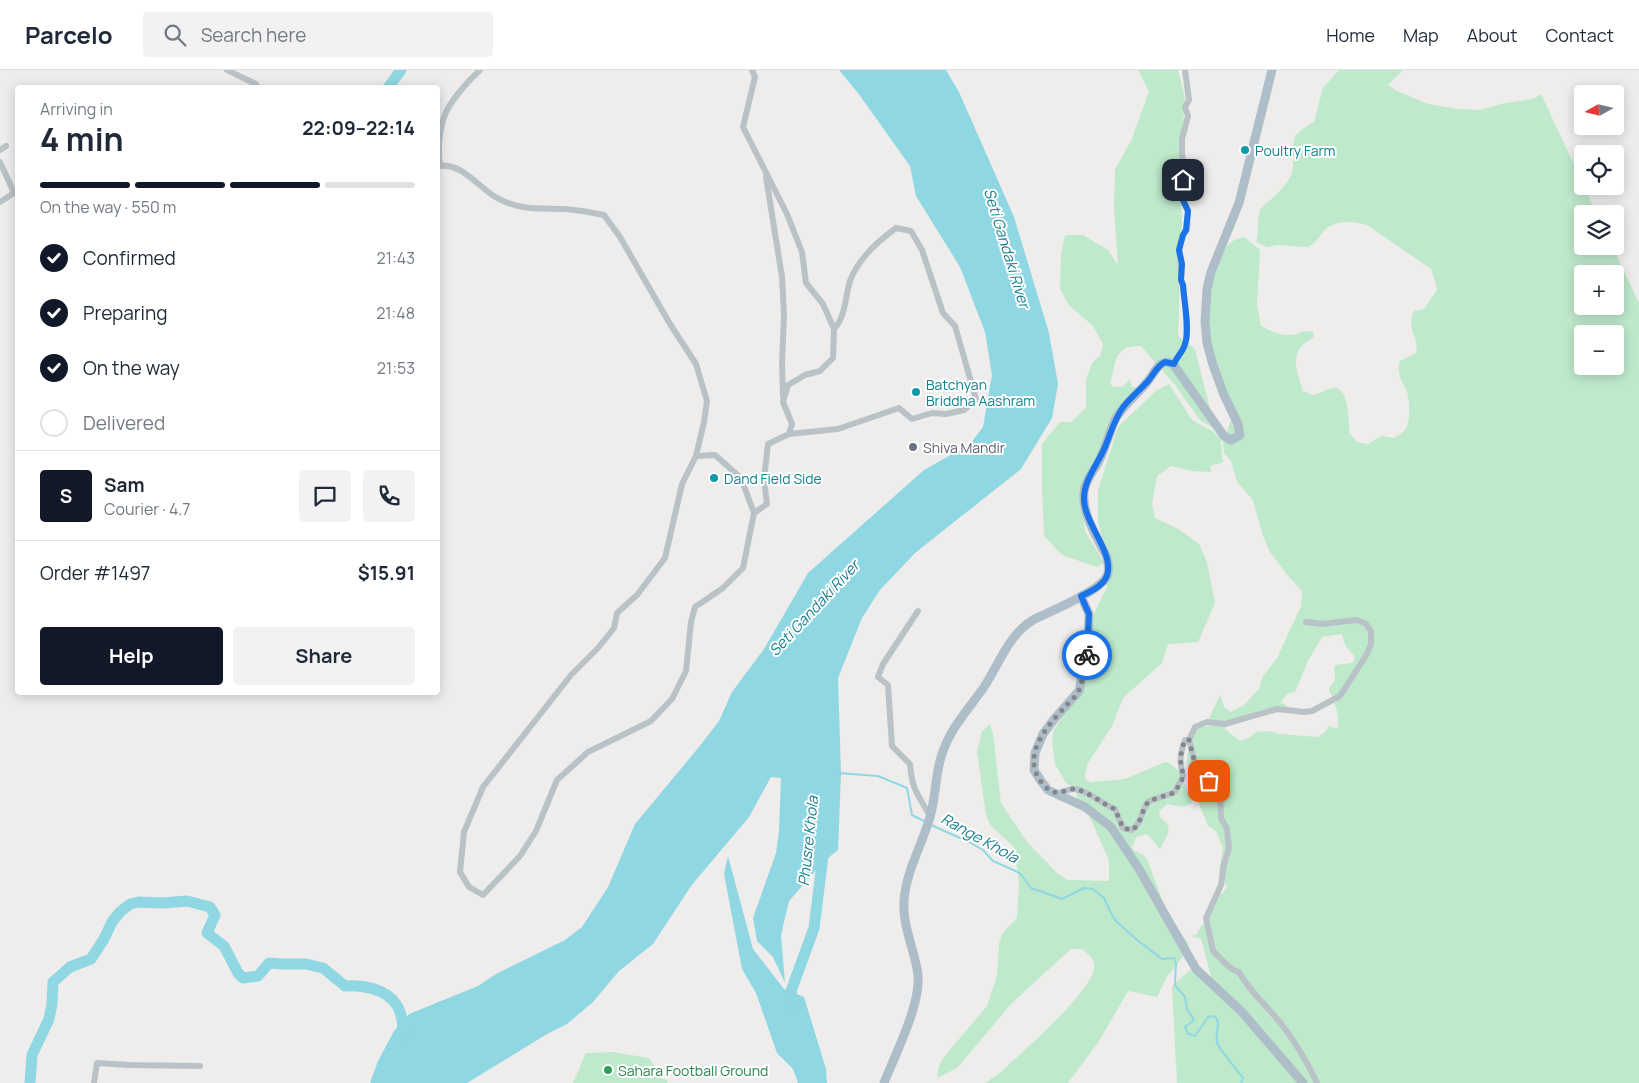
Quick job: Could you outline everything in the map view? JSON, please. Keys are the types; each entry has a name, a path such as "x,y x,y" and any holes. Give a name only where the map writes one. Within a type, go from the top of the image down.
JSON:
{"main road":[{"path":"884,1083 912,1010 917,989 918,977 914,954 904,920 904,900 910,872 930,816 937,774 947,738 984,686 1016,633 1024,625 1094,590 1104,581 1108,570 1106,556 1085,506 1084,490 1105,447 1112,425 1124,407 1161,364 1165,362 1174,364 1224,436 1231,440 1238,437 1240,430 1215,373 1208,343 1205,322 1207,289 1211,272 1239,203 1272,70"},
{"path":"1081,596 1089,614 1088,650 1079,692 1043,734 1034,753 1034,770 1048,790 1085,807 1111,826 1139,869 1196,968 1242,1012 1303,1083"}],"street":[{"path":"227,70 256,85"},
{"path":"440,140 444,116 471,78 480,70"},
{"path":"752,70 755,77 744,127 765,172 788,214 802,252 806,283 823,304 834,329 833,358 820,371 804,375 788,385 784,402"},
{"path":"1174,364 1177,355 1183,351 1187,332 1181,280 1182,264 1179,250 1186,230 1188,211 1183,200 1182,139 1188,116 1185,107 1189,100 1184,70"},
{"path":"0,162 14,193 0,202"},
{"path":"440,166 459,169 499,200 527,209 566,209 604,215 620,237 670,324 696,364 707,401 696,456 682,484 665,558 637,594 617,613 614,628 598,648 570,675 483,787 464,832 460,872 469,887 483,894 520,856 536,831 557,780 588,752 651,721 672,699 686,671 692,622 696,607 723,588 743,568 754,513 741,478 715,455 696,456"},
{"path":"765,172 782,277 784,315 782,364 784,402 792,424 789,434"},
{"path":"754,513 767,504 764,480 768,444 789,434 838,429 899,408 912,419 932,413 946,414 964,410 976,399 955,326 943,313 922,250 911,231 896,228 880,240 856,268 850,281 840,322 834,329"},
{"path":"918,611 883,664 878,677 888,685 892,746 910,764 912,781 918,798 930,816"},
{"path":"1306,622 1322,624 1356,620 1365,622 1371,631 1372,644 1340,696 1304,712 1277,709 1225,724 1207,722 1195,726 1189,740 1198,775 1220,787 1221,818 1227,829 1229,848 1224,864 1221,885 1206,918 1213,951 1227,965 1239,972 1256,997 1284,1028 1304,1057 1317,1083"},
{"path":"1058,794 1075,789 1102,801 1107,806 1115,809 1123,828 1132,830 1138,826 1147,804 1151,800 1175,792 1184,776 1180,766 1181,751 1185,740 1189,740"},
{"path":"94,1083 97,1063 200,1066"}],"green space":[{"path":"1138,70 1178,70 1185,98 1179,178 1182,217 1178,336 1195,349 1215,429 1200,420 1175,385 1141,346 1132,346 1120,352 1115,362 1110,384 1114,387 1123,387 1130,379 1132,387 1139,388 1113,416 1107,442 1079,490 1085,531 1104,563 1097,567 1062,555 1044,536 1042,444 1060,422 1071,422 1086,408 1086,380 1092,363 1100,356 1103,344 1093,326 1069,305 1060,289 1061,254 1065,235 1083,235 1108,250 1118,265 1114,209 1115,169 1131,141 1149,92"},
{"path":"1339,70 1403,70 1388,85 1397,91 1428,104 1458,109 1480,110 1501,104 1533,99 1541,94 1574,165 1574,195 1588,195 1593,205 1574,205 1574,255 1616,255 1621,265 1574,265 1574,315 1624,315 1624,271 1639,303 1639,1083 1177,1083 1172,986 1190,970 1200,977 1212,980 1201,939 1191,936 1196,935 1202,925 1208,920 1214,896 1223,893 1227,887 1219,872 1223,848 1216,831 1208,826 1190,777 1188,751 1191,739 1199,728 1215,725 1226,725 1225,729 1240,741 1256,732 1270,731 1279,734 1318,737 1329,726 1337,729 1338,714 1329,689 1335,680 1335,665 1353,663 1355,657 1345,645 1342,634 1322,637 1308,661 1295,692 1287,694 1281,702 1289,707 1265,709 1226,722 1209,721 1220,695 1224,707 1231,712 1244,705 1259,689 1263,676 1277,658 1301,606 1302,591 1270,552 1263,536 1253,500 1237,482 1231,461 1224,453 1223,442 1234,413 1213,355 1209,332 1211,281 1226,247 1234,240 1244,237 1260,250 1257,305 1261,326 1284,334 1292,335 1305,331 1314,333 1313,338 1300,348 1297,355 1296,368 1303,391 1313,395 1333,388 1340,390 1346,400 1350,434 1357,442 1368,444 1382,436 1394,438 1406,428 1409,418 1409,400 1400,377 1399,365 1400,361 1416,353 1417,347 1411,323 1414,311 1424,309 1437,290 1431,269 1367,225 1343,222 1332,225 1308,247 1277,245 1267,247 1256,242 1260,210 1281,189 1291,175 1295,137 1305,127 1314,122 1323,88"},
{"path":"1169,384 1192,420 1214,432 1221,440 1224,462 1210,466 1211,472 1192,471 1171,466 1157,476 1152,504 1155,518 1180,530 1199,544 1207,562 1215,603 1198,642 1168,644 1162,663 1123,698 1112,726 1088,763 1085,774 1086,780 1091,782 1125,779 1165,762 1171,764 1179,773 1192,803 1183,807 1167,804 1159,812 1160,817 1165,821 1168,828 1167,835 1160,849 1147,834 1137,837 1132,846 1133,850 1147,859 1168,915 1188,943 1189,949 1167,977 1157,997 1128,991 1099,1041 1068,1083 985,1083 1001,1072 1039,1037 1081,992 1090,979 1094,968 1093,960 1083,949 1071,949 1012,1003 957,1068 937,1078 939,1066 944,1057 987,1006 997,976 999,944 1002,934 1017,918 1019,883 1014,847 991,826 986,815 977,752 982,731 990,724 993,734 1001,803 1027,842 1058,874 1068,880 1109,881 1109,860 1085,807 1078,800 1075,789 1066,783 1055,764 1052,742 1053,732 1088,672 1093,638 1093,616 1107,587 1109,565 1098,522 1098,490 1118,427 1157,390"},
{"path":"612,1052 649,1058 663,1079 668,1080 667,1083 573,1083 586,1053"}],"water":[{"name":"Seti Gandaki River","path":"839,70 946,70 959,92 1014,217 1049,333 1058,384 1052,418 1021,469 915,553 880,590 862,618 838,678 841,774 838,850 823,862 789,901 781,935 785,983 773,957 757,941 753,918 776,853 779,831 781,778 771,777 749,817 691,886 653,944 619,971 593,1002 567,1024 547,1034 467,1083 370,1083 378,1061 394,1031 409,1014 478,986 496,974 565,940 582,927 608,887 635,824 719,721 732,692 764,649 808,573 924,470 970,444 983,427 992,375 985,332 960,267 916,196 910,166 858,93"},
{"path":"728,856 753,949 784,989 804,997 826,1069 827,1083 798,1083 793,1069 777,1053 756,993 742,969 724,874"}],"waterway":[{"path":"390,85 401,70"},
{"name":"Range Khola","path":"838,773 878,776 907,788 912,815 924,821"},
{"name":"Range Khola","path":"931,825 969,842 983,850 993,861 1020,873 1031,888 1062,899 1084,888 1093,889 1104,898 1116,921 1136,939 1162,959 1174,958 1176,963 1175,985 1185,997 1187,1009 1194,1020 1185,1027 1188,1034 1195,1036 1208,1017 1214,1016 1218,1022 1218,1045 1243,1078 1241,1083"},
{"name":"Phusre Khola","path":"793,1005 791,991 814,928 824,848"},
{"path":"30,1083 32,1055 49,1019 53,982 70,967 91,959 112,922 120,912 130,904 139,902 187,901 210,907 215,915 207,933 224,946 238,973 243,978 258,976 269,963 306,964 323,968 345,986 366,987 386,994 400,1011 403,1035"}],"way so far":[{"path":"1087,655 1079,692 1043,734 1034,753 1034,770 1048,790 1058,794 1075,789 1102,801 1107,806 1115,809 1123,828 1132,830 1138,826 1147,804 1151,800 1175,792 1184,776 1180,766 1181,751 1185,740 1189,740 1198,775 1209,781"}],"place":[{"name":"Poultry Farm","path":"1245,150"},
{"name":"Batchyan Briddha Aashram","path":"916,392"},
{"name":"Shiva Mandir","path":"913,447"},
{"name":"Dand Field Side","path":"714,478"},
{"name":"Sahara Football Ground","path":"608,1070"}],"route":[{"path":"1087,655 1089,614 1081,596 1094,590 1104,581 1107,576 1108,563 1087,514 1084,490 1117,417 1132,396 1148,381 1161,364 1165,362 1174,364 1177,355 1183,351 1186,342 1187,332 1181,280 1182,264 1179,250 1186,230 1188,211 1183,200 1183,180"}]}
